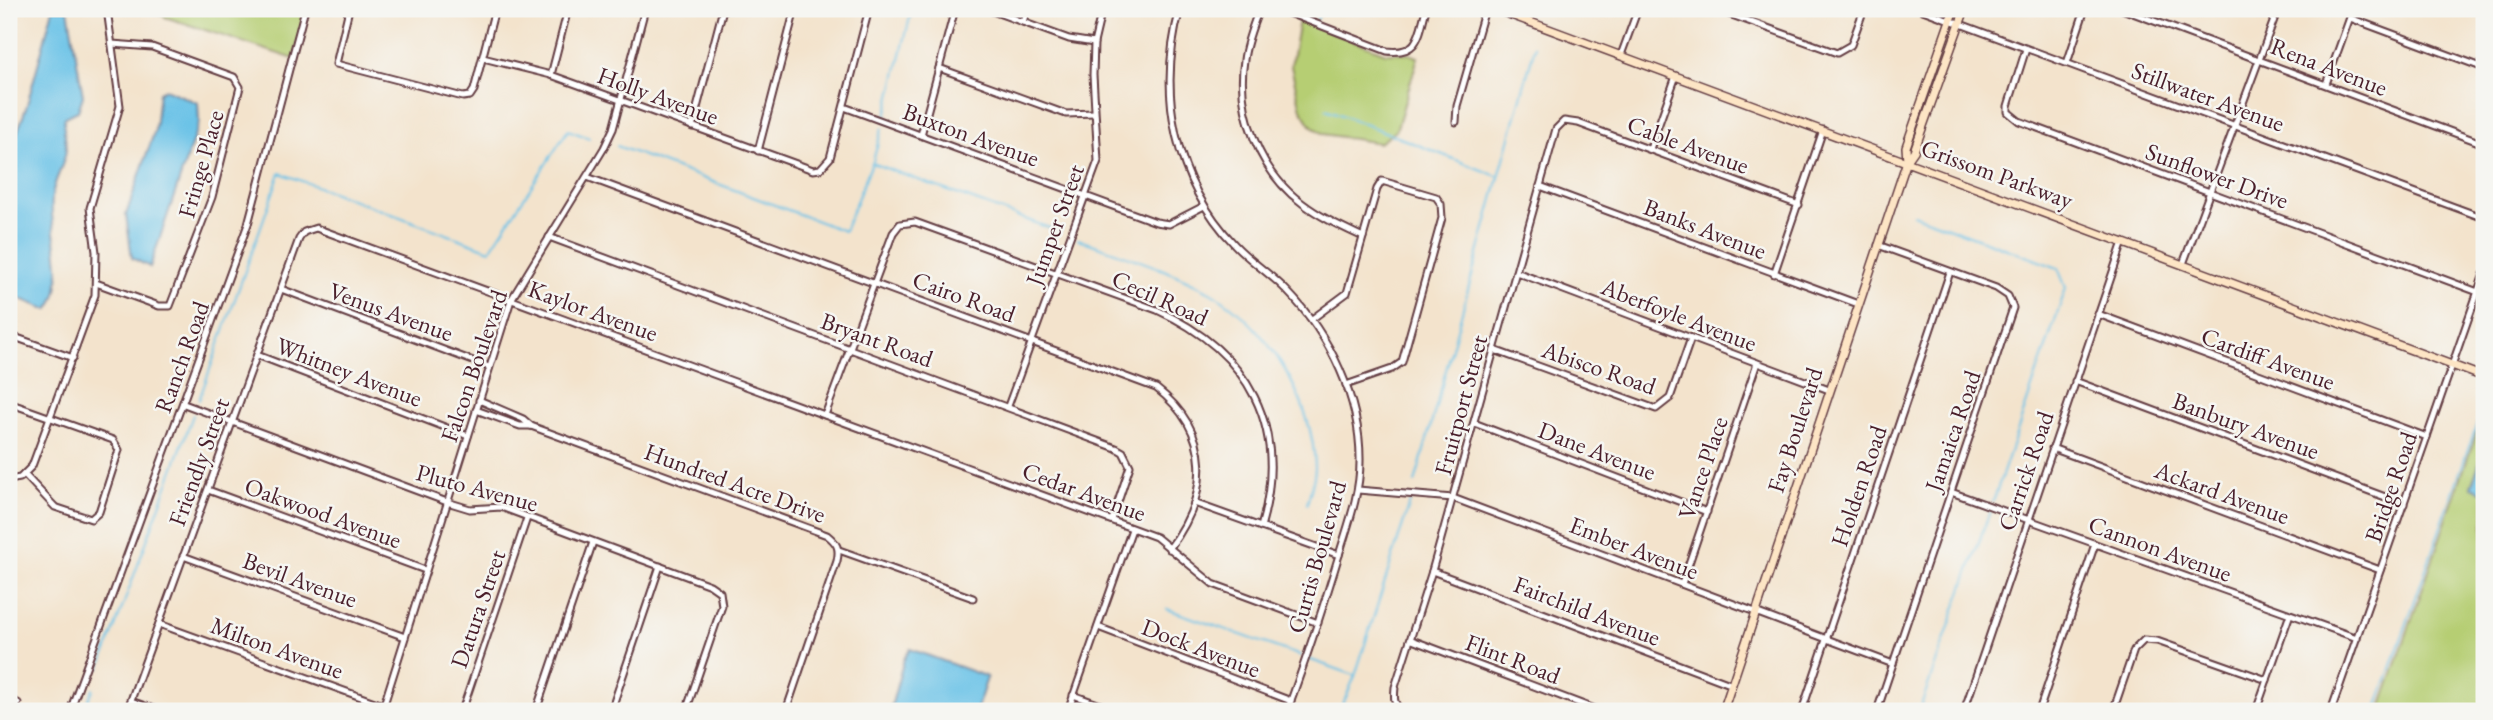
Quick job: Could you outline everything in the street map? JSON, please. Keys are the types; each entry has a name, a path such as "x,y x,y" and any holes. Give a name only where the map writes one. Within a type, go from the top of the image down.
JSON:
{"main road":[{"name":"Grissom Parkway","path":"1495,9 2484,377"},
{"name":"Fay Boulevard","path":"1907,161 1906,148 1954,9"},
{"name":"Fay Boulevard","path":"1723,711 1857,304 1907,161 1914,151 1965,9"}],"street":[{"path":"9,28 14,9"},
{"path":"9,480 24,474 32,466 92,309 96,282 90,208 120,106 107,9"},
{"name":"Ranch Road","path":"70,711 248,224 305,9"},
{"path":"349,9 336,64 463,97 470,96 495,9"},
{"path":"551,75 568,9"},
{"name":"Falcon Boulevard","path":"382,708 511,300 604,148 621,101 645,9"},
{"path":"692,127 723,9"},
{"path":"758,151 795,9"},
{"path":"844,107 869,9"},
{"path":"921,135 955,9"},
{"path":"987,9 1069,38 1094,43"},
{"path":"1023,22 1027,9"},
{"name":"Jumper Street","path":"1008,406 1098,161 1099,144 1094,113 1094,43 1102,9"},
{"name":"Curtis Boulevard","path":"1180,9 1169,64 1169,101 1174,132 1185,165 1204,206 1235,246 1287,290 1312,319 1346,385 1358,438 1357,490 1318,623 1287,711"},
{"path":"1259,9 1243,62 1243,89 1247,113 1260,153 1275,176 1300,202 1363,237"},
{"path":"1278,9 1387,51 1402,52 1412,48 1418,39 1426,9"},
{"path":"1456,122 1457,106 1485,9"},
{"path":"1621,55 1638,9"},
{"path":"1715,9 1837,53 1852,46 1864,9"},
{"name":"Stillwater Avenue","path":"1920,9 2484,218"},
{"path":"2067,63 2085,9"},
{"name":"Rena Avenue","path":"2122,9 2484,144"},
{"path":"2183,264 2278,9"},
{"path":"2326,84 2353,9"},
{"path":"2350,18 2484,68"},
{"name":"Fringe Place","path":"96,282 159,306 170,306 212,197 240,87 233,77 152,47 112,44"},
{"name":"Sunflower Drive","path":"2026,48 2009,100 2008,112 2013,118 2478,292"},
{"name":"Holly Avenue","path":"483,58 551,75 803,169 820,169 830,158 844,107"},
{"path":"939,68 1066,114 1094,113"},
{"path":"1650,149 1676,76"},
{"name":"Buxton Avenue","path":"844,107 1085,196 1169,224 1204,206"},
{"name":"Cable Avenue","path":"1564,121 1578,123 1799,205"},
{"name":"Fruitport Street","path":"1403,711 1397,708 1394,699 1454,498 1556,128 1564,121"},
{"path":"1774,274 1823,130"},
{"name":"Cairo Road","path":"587,177 1139,380 1172,401 1191,428 1197,443 1199,480 1194,503 1184,529 1170,548"},
{"path":"1312,319 1347,293 1381,181 1436,197 1443,211 1442,218 1402,362 1392,369 1346,385"},
{"name":"Banks Avenue","path":"1540,186 1857,304"},
{"name":"Cecil Road","path":"875,283 893,233 900,223 915,222 1187,324 1216,345 1237,367 1252,389 1269,439 1269,499 1261,527"},
{"name":"Friendly Street","path":"127,711 299,239 309,229"},
{"name":"Kaylor Avenue","path":"309,229 324,230 825,415"},
{"name":"Bryant Road","path":"549,237 1008,406 1124,452 1129,466 1128,477 1112,520"},
{"name":"Carrick Road","path":"1964,711 2123,242"},
{"name":"Jamaica Road","path":"1877,711 2013,308 2008,296 1996,288 1878,245"},
{"name":"Aberfoyle Avenue","path":"1516,272 1829,390"},
{"name":"Holden Road","path":"1802,711 1950,272"},
{"name":"Bridge Road","path":"2331,711 2484,274"},
{"path":"825,415 875,283"},
{"name":"Venus Avenue","path":"281,289 489,367"},
{"name":"Cardiff Avenue","path":"2098,314 2427,437"},
{"path":"9,335 73,358"},
{"name":"Abisco Road","path":"1494,350 1656,409 1670,398 1691,338"},
{"name":"Whitney Avenue","path":"257,355 468,436"},
{"name":"Vance Place","path":"1682,584 1757,363"},
{"name":"Banbury Avenue","path":"2075,381 2404,504"},
{"name":"Hundred Acre Drive","path":"479,400 523,419 531,426"},
{"path":"9,403 113,440 118,445 119,456 99,512 85,519 55,507 24,474"},
{"name":"Pluto Avenue","path":"184,404 447,502 470,509 501,508 710,585 720,592 722,606 686,711"},
{"name":"Hundred Acre Drive","path":"476,410 520,426 531,426 827,535 839,550 786,711"},
{"name":"Cedar Avenue","path":"825,415 1156,537 1213,584 1318,623"},
{"name":"Dane Avenue","path":"1474,423 1707,512"},
{"name":"Ackard Avenue","path":"2052,448 2380,570"},
{"name":"Oakwood Avenue","path":"208,490 425,570"},
{"name":"Ember Avenue","path":"1357,490 1454,498 1893,664"},
{"name":"Cannon Avenue","path":"1951,492 2357,638"},
{"path":"1194,503 1339,555"},
{"name":"Datura Street","path":"462,711 527,518"},
{"path":"1068,711 1132,529"},
{"path":"536,711 593,542"},
{"path":"2039,711 2095,544"},
{"path":"839,550 973,598"},
{"name":"Bevil Avenue","path":"183,556 405,637"},
{"path":"611,711 660,566"},
{"name":"Fairchild Avenue","path":"1433,571 1730,684"},
{"path":"2256,711 2290,614"},
{"name":"Milton Avenue","path":"159,624 382,708"},
{"name":"Dock Avenue","path":"1098,627 1291,701"},
{"name":"Flint Road","path":"1412,640 1600,711"},
{"path":"2113,711 2134,650 2144,640 2157,641 2267,680"},
{"path":"1073,695 1117,711"},
{"path":"9,699 18,703"},
{"path":"131,701 159,711"}],"green space":[{"path":"154,9 306,9 294,59 165,17"},
{"path":"1299,20 1386,53 1407,53 1418,57 1396,131 1379,143 1323,134 1311,125 1301,109 1291,66"},
{"path":"2484,411 2484,450 2471,487 2484,492 2484,711 2380,711"}],"water":[{"path":"53,9 68,9 83,96 78,111 65,117 64,122 65,155 52,197 58,286 55,299 48,310 9,294 9,156 27,105"},
{"path":"165,89 198,103 199,122 150,267 132,258 126,215 155,130 159,92"},
{"path":"2484,450 2484,492 2471,487"},
{"path":"910,649 985,676 987,678 976,711 890,711 904,659"}],"waterway":[{"path":"886,116 912,9"},
{"path":"1317,20 1320,9"},
{"path":"1415,483 1535,46"},
{"path":"1326,109 1497,176"},
{"path":"873,161 882,128"},
{"path":"199,400 280,173 490,250 568,130 589,138"},
{"path":"617,146 844,231 872,163 1060,232"},
{"path":"1913,214 2058,268 2066,288 1993,502"},
{"path":"1078,239 1196,284 1232,307 1269,345 1296,392 1312,442 1315,467 1307,504"},
{"path":"2376,711 2484,404"},
{"path":"100,668 193,415"},
{"path":"1340,711 1355,676 1410,502"},
{"path":"1919,711 1990,511"},
{"path":"1167,609 1301,656"},
{"path":"1308,659 1354,675"},
{"path":"84,711 93,689"}]}
